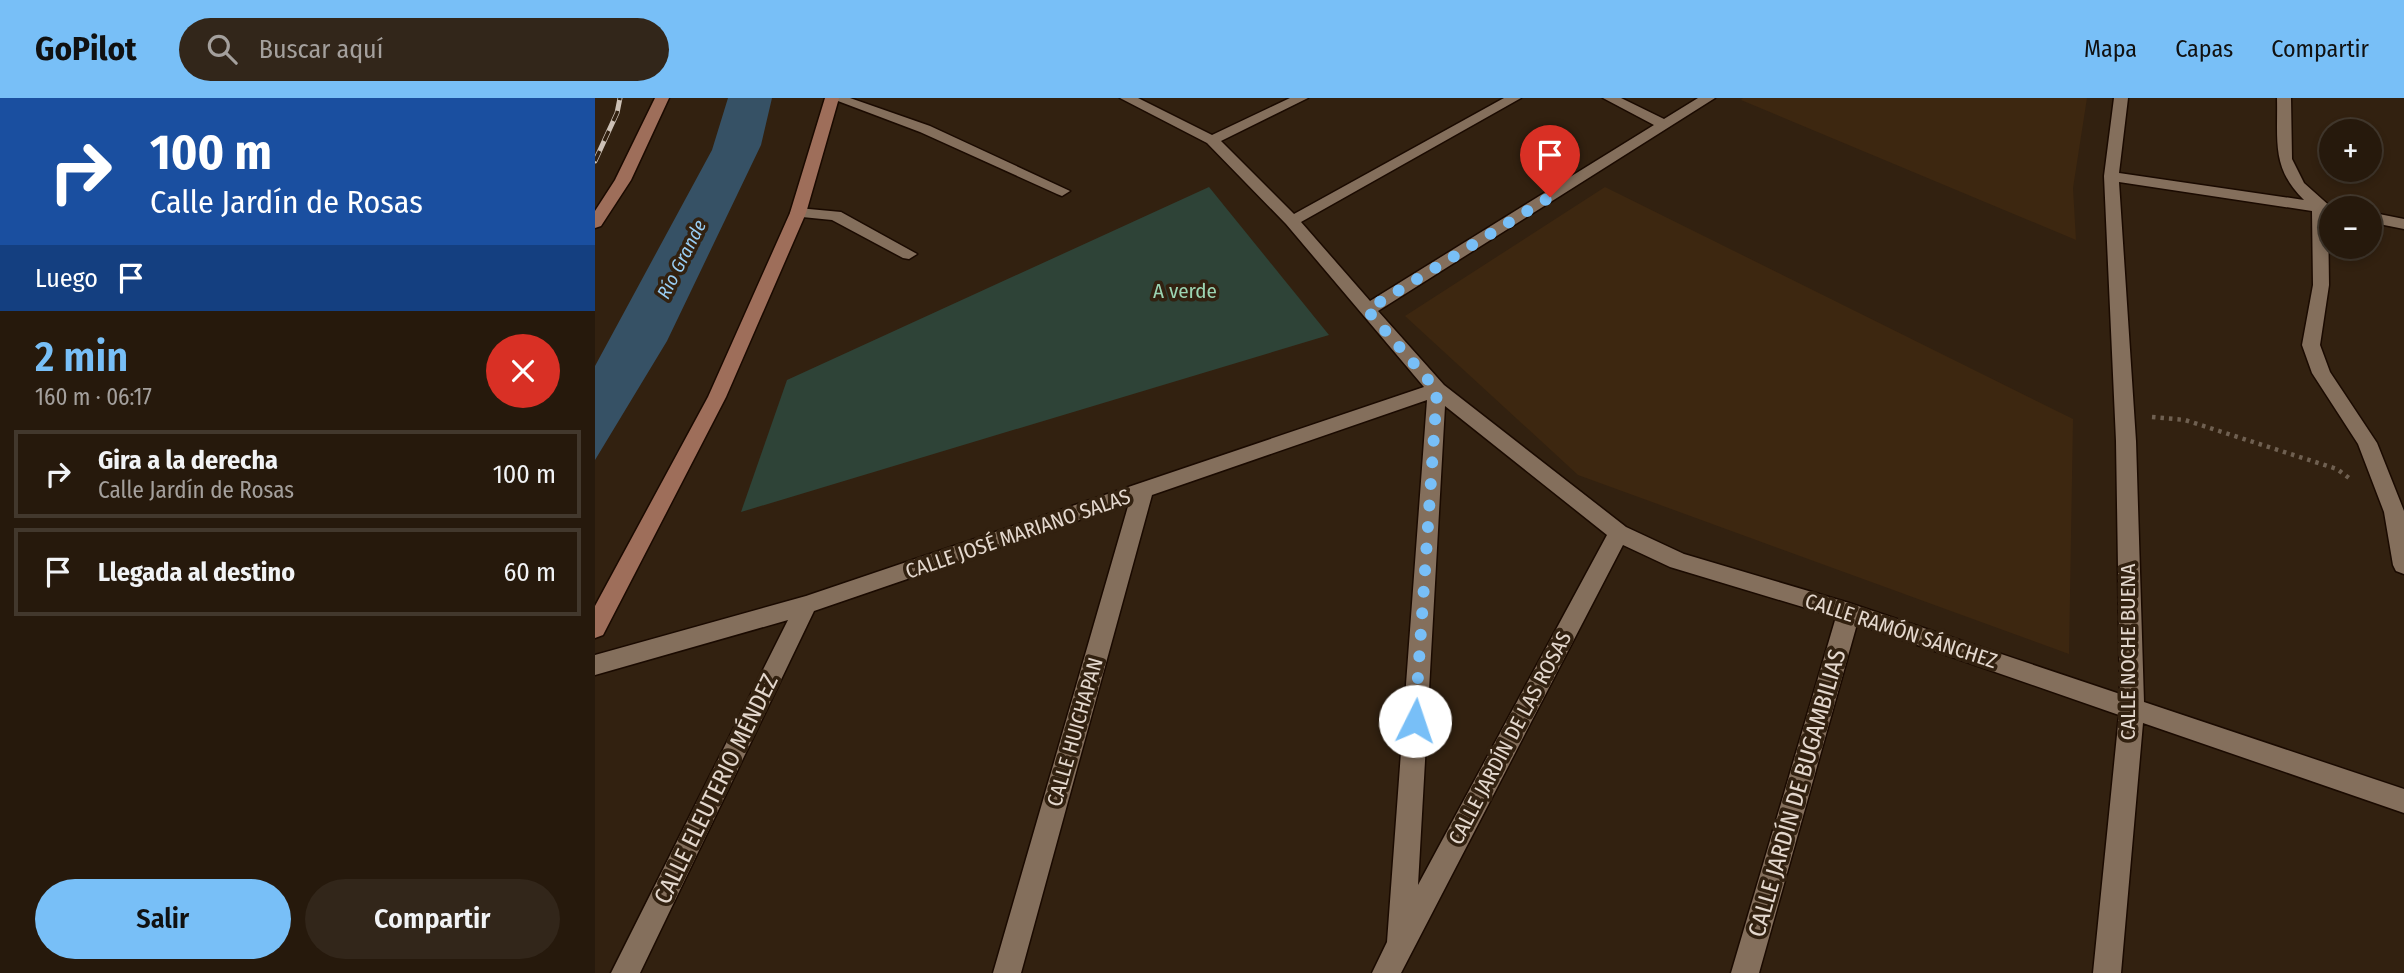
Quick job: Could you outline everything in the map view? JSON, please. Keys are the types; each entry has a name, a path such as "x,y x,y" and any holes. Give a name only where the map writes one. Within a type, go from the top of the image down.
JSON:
{"main road":[{"path":"595,223 624,180 662,98"},
{"path":"595,628 717,397 798,213 834,98"}],"street":[{"path":"834,98 925,129 1062,191"},
{"path":"1127,98 1212,140 1292,221 1437,390"},
{"path":"1212,140 1301,98"},
{"path":"1292,221 1514,98"},
{"path":"1610,98 1664,125"},
{"path":"1367,310 1708,98"},
{"name":"CALLE NOCHE BUENA","path":"2107,973 2132,709 2126,441 2111,176 2121,98"},
{"path":"2284,98 2285,159 2297,185 2319,203"},
{"path":"2111,176 2319,208"},
{"path":"798,213 835,215 909,254"},
{"path":"2382,220 2404,224"},
{"path":"2323,259 2311,345 2321,373 2367,443 2394,512 2401,537 2404,565"},
{"name":"CALLE JOSÉ MARIANO SALAS","path":"595,665 807,606 1437,390"},
{"name":"CALLE RAMÓN SÁNCHEZ","path":"1437,390 1619,533 1678,561 1849,612 2404,801"},
{"name":"CALLE JARDÍN DE LAS ROSAS","path":"1401,942 1437,390"},
{"name":"CALLE HUICHAPAN","path":"1006,973 1143,491"},
{"name":"CALLE JARDÍN DE LAS ROSAS","path":"1387,973 1619,533"},
{"name":"CALLE ELEUTERIO MÉNDEZ","path":"625,973 807,606"},
{"name":"CALLE JARDÍN DE BUGAMBILIAS","path":"1745,973 1849,612"}],"path":[{"path":"2123,415 2185,420 2337,469 2394,512"}],"shaded area":[{"path":"2087,98 2073,188 2076,240 1741,100"},
{"path":"1605,187 2073,419 2069,654 1578,475 1405,316"}],"green space":[{"name":"A verde","path":"1209,187 1329,335 741,512 787,380"}],"water":[{"name":"Río Grande","path":"728,98 772,98 761,145 667,341 595,460 595,366 712,150"}],"railway":[{"path":"595,161 617,113 620,98"}],"route":[{"path":"1415,721 1437,390 1367,310 1550,197"}]}
